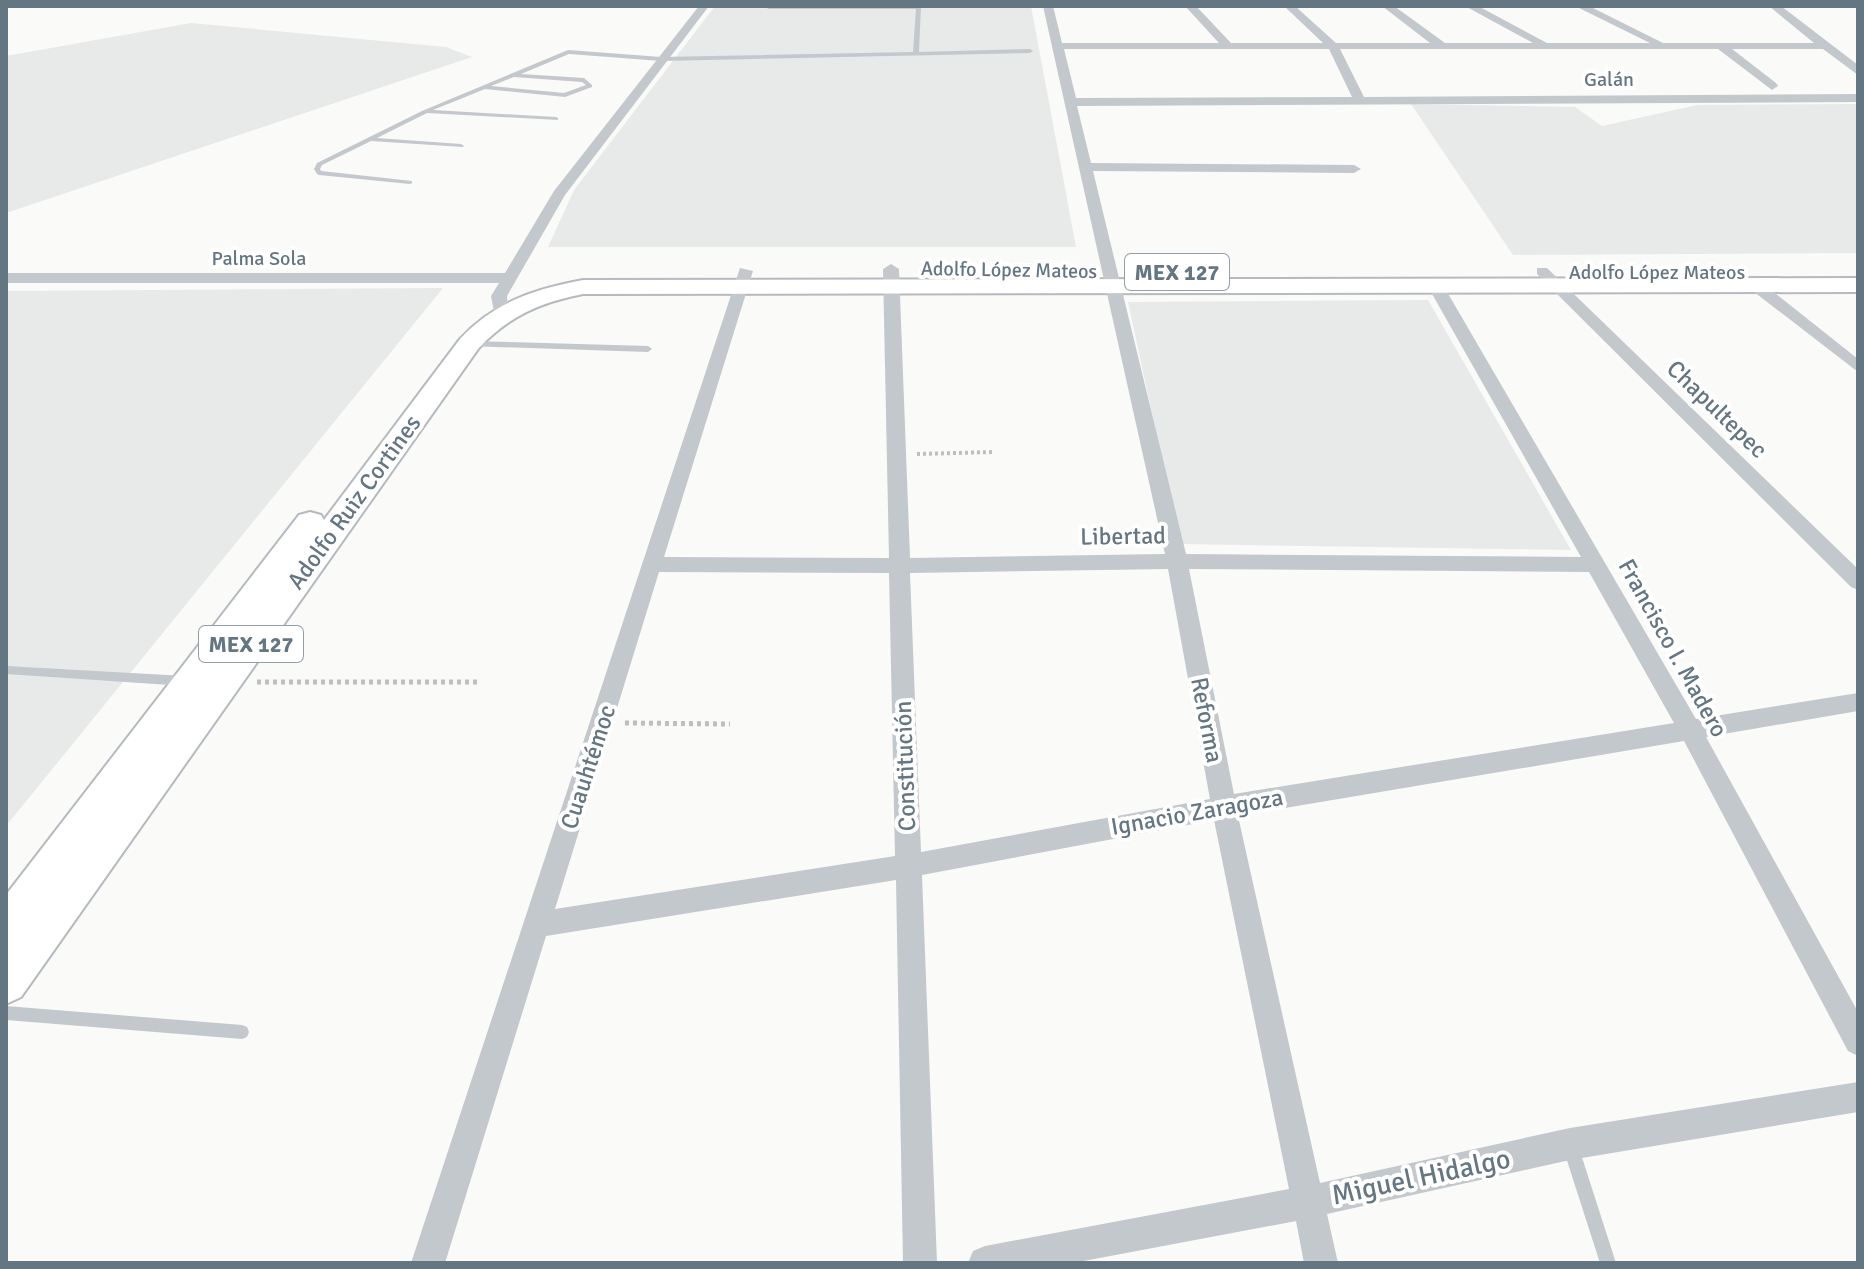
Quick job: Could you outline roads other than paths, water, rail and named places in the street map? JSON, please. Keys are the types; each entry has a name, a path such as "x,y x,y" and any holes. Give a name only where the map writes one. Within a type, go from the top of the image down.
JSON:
{"main road":[{"name":"Adolfo López Mateos","path":"1110,279 1549,278 1858,272"},
{"name":"Adolfo López Mateos","path":"504,296 531,298 583,287 742,279 891,277 1435,285 1549,278 1858,285"},
{"name":"Adolfo Ruiz Cortines","path":"208,681 504,296"},
{"name":"Adolfo Ruiz Cortines","path":"10,957 208,681 447,338 480,307 504,296"}],"street":[{"name":"Adolfo Ruiz Cortines","path":"504,296 559,194 704,6"},
{"name":"Reforma","path":"1048,6 1177,561 1224,807 1321,1263"},
{"path":"1190,6 1228,46"},
{"path":"1289,6 1333,46 1360,101"},
{"path":"1387,6 1442,46"},
{"path":"1470,6 1547,46"},
{"path":"1580,6 1667,46"},
{"path":"1774,6 1822,46 1856,67"},
{"path":"1057,46 1822,46"},
{"path":"1721,46 1772,86"},
{"name":"Galán","path":"1070,102 1858,98"},
{"path":"1084,167 1354,169"},
{"name":"Constitución","path":"891,277 920,1263"},
{"name":"Palma Sola","path":"6,278 504,296"},
{"name":"Chapultepec","path":"1549,278 1858,582"},
{"name":"Cuauhtémoc","path":"428,1263 604,722 742,279"},
{"name":"Francisco I. Madero","path":"1435,285 1690,730 1858,1041"},
{"path":"1755,285 1858,367"},
{"name":"Libertad","path":"651,564 899,566 1177,561 1597,565"},
{"name":"Ignacio Zaragoza","path":"536,925 908,866 1224,807 1858,702"},
{"name":"Miguel Hidalgo","path":"985,1263 1308,1202 1570,1144 1858,1097"}],"lane":[{"path":"768,7 919,7 916,54"},
{"path":"410,182 319,173 319,164 424,112 568,52 661,59 1030,51"},
{"path":"484,87 565,95 590,86 584,80 514,75"},
{"path":"424,112 556,119"},
{"path":"369,139 461,146"},
{"path":"469,344 648,349"},
{"path":"6,670 208,681"},
{"path":"6,1013 242,1032"},
{"path":"1570,1144 1608,1263"}]}
